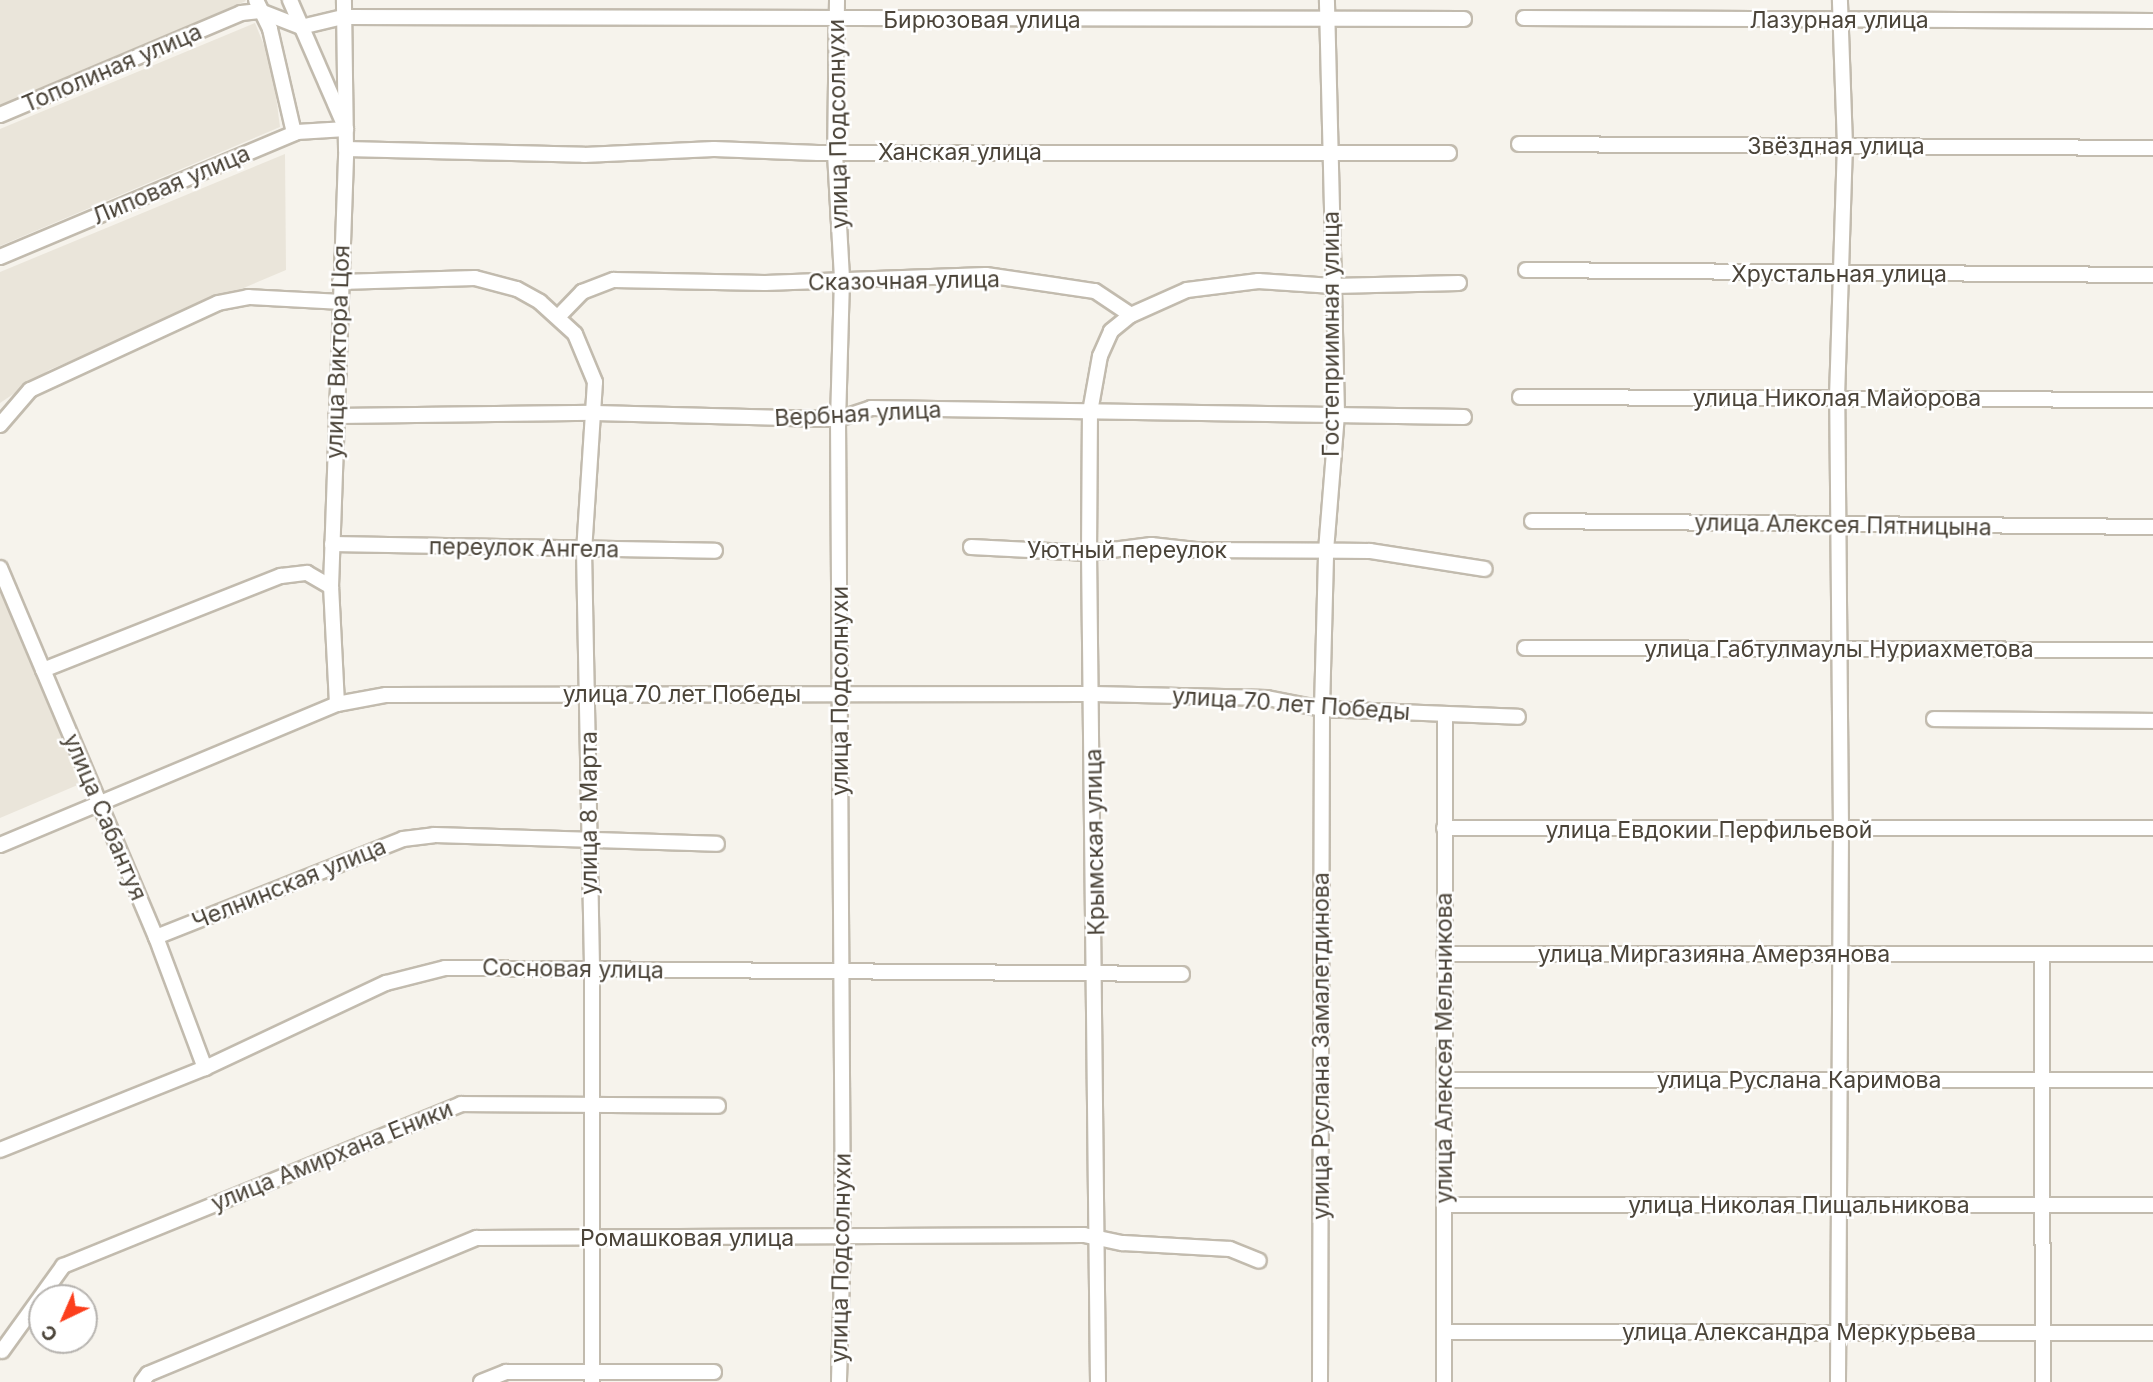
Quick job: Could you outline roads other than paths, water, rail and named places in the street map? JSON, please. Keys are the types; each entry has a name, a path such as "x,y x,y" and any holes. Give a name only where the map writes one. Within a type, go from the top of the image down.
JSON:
{"street":[{"path":"290,0 346,129"},
{"name":"улица Виктора Цоя","path":"337,704 331,587 346,149 344,0"},
{"name":"улица Подсолнухи","path":"837,0 835,153 842,279 838,419 842,694 840,971 843,1237 839,1382"},
{"name":"Гостеприимная улица","path":"1322,709 1326,551 1337,413 1327,0"},
{"path":"1838,1382 1841,830 1837,398 1845,146 1840,0"},
{"path":"258,5 301,27 343,17"},
{"path":"258,5 285,82 294,133"},
{"name":"Тополиная улица","path":"0,115 258,5"},
{"name":"Бирюзовая улица","path":"343,17 821,16 836,21 1464,19"},
{"name":"Лазурная улица","path":"1524,18 2153,21"},
{"name":"Липовая улица","path":"0,257 294,133 346,129"},
{"name":"Звёздная улица","path":"1519,145 2153,148"},
{"name":"Ханская улица","path":"346,149 584,155 714,149 835,153 1329,150 1449,153"},
{"name":"Хрустальная улица","path":"1526,270 1842,275 2153,275"},
{"name":"Сказочная улица","path":"558,317 582,292 614,280 765,283 986,275 1095,291 1131,315"},
{"name":"улица 8 Марта","path":"340,282 486,279 517,289 558,317 575,334 590,363 595,413 584,550 589,694 588,842 592,970 592,1376"},
{"path":"1131,315 1187,290 1258,281 1333,286 1459,283"},
{"path":"0,425 14,406 41,384 218,303 248,298 340,302"},
{"name":"Крымская улица","path":"1098,1382 1100,1239 1094,694 1089,553 1090,412 1100,356 1111,331 1131,315"},
{"name":"улица Николая Майорова","path":"1520,397 2153,400"},
{"name":"Вербная улица","path":"336,416 595,413 838,419 871,408 1464,417"},
{"name":"улица Алексея Пятницына","path":"1532,521 2153,527"},
{"name":"переулок Ангела","path":"332,544 715,551"},
{"name":"Уютный переулок","path":"971,547 1089,553 1152,545 1370,551 1485,569"},
{"name":"улица Сабантуя","path":"0,568 156,937 205,1068"},
{"path":"43,670 281,576 307,573 331,587"},
{"name":"улица Габтулмаулы Нуриахметова","path":"1525,648 2153,650"},
{"name":"улица 70 лет Победы","path":"0,845 337,704 386,695 1094,694 1267,698 1322,709 1518,717"},
{"name":"улица Руслана Замалетдинова","path":"1320,1382 1322,709"},
{"name":"улица Алексея Мельникова","path":"1444,714 1444,1382"},
{"path":"1934,719 2153,721"},
{"name":"улица Евдокии Перфильевой","path":"1444,828 1974,831 2153,828"},
{"name":"Челнинская улица","path":"156,937 403,839 434,835 588,842 718,844"},
{"name":"улица Миргазияна Амерзянова","path":"1444,954 2153,954"},
{"path":"2042,954 2045,1079 2043,1382"},
{"name":"Сосновая улица","path":"0,1150 205,1068 417,973 445,968 1097,971 1182,974"},
{"name":"улица Руслана Каримова","path":"1444,1080 2153,1080"},
{"name":"улица Амирхана Еники","path":"2,1352 63,1266 461,1104 718,1106"},
{"name":"улица Николая Пищальникова","path":"1444,1205 2153,1205"},
{"name":"Ромашковая улица","path":"142,1382 148,1374 477,1238 1100,1239 1230,1249 1259,1261"},
{"name":"улица Александра Меркурьева","path":"1444,1332 2153,1333"},
{"path":"481,1382 506,1372 592,1376 714,1372"}]}
